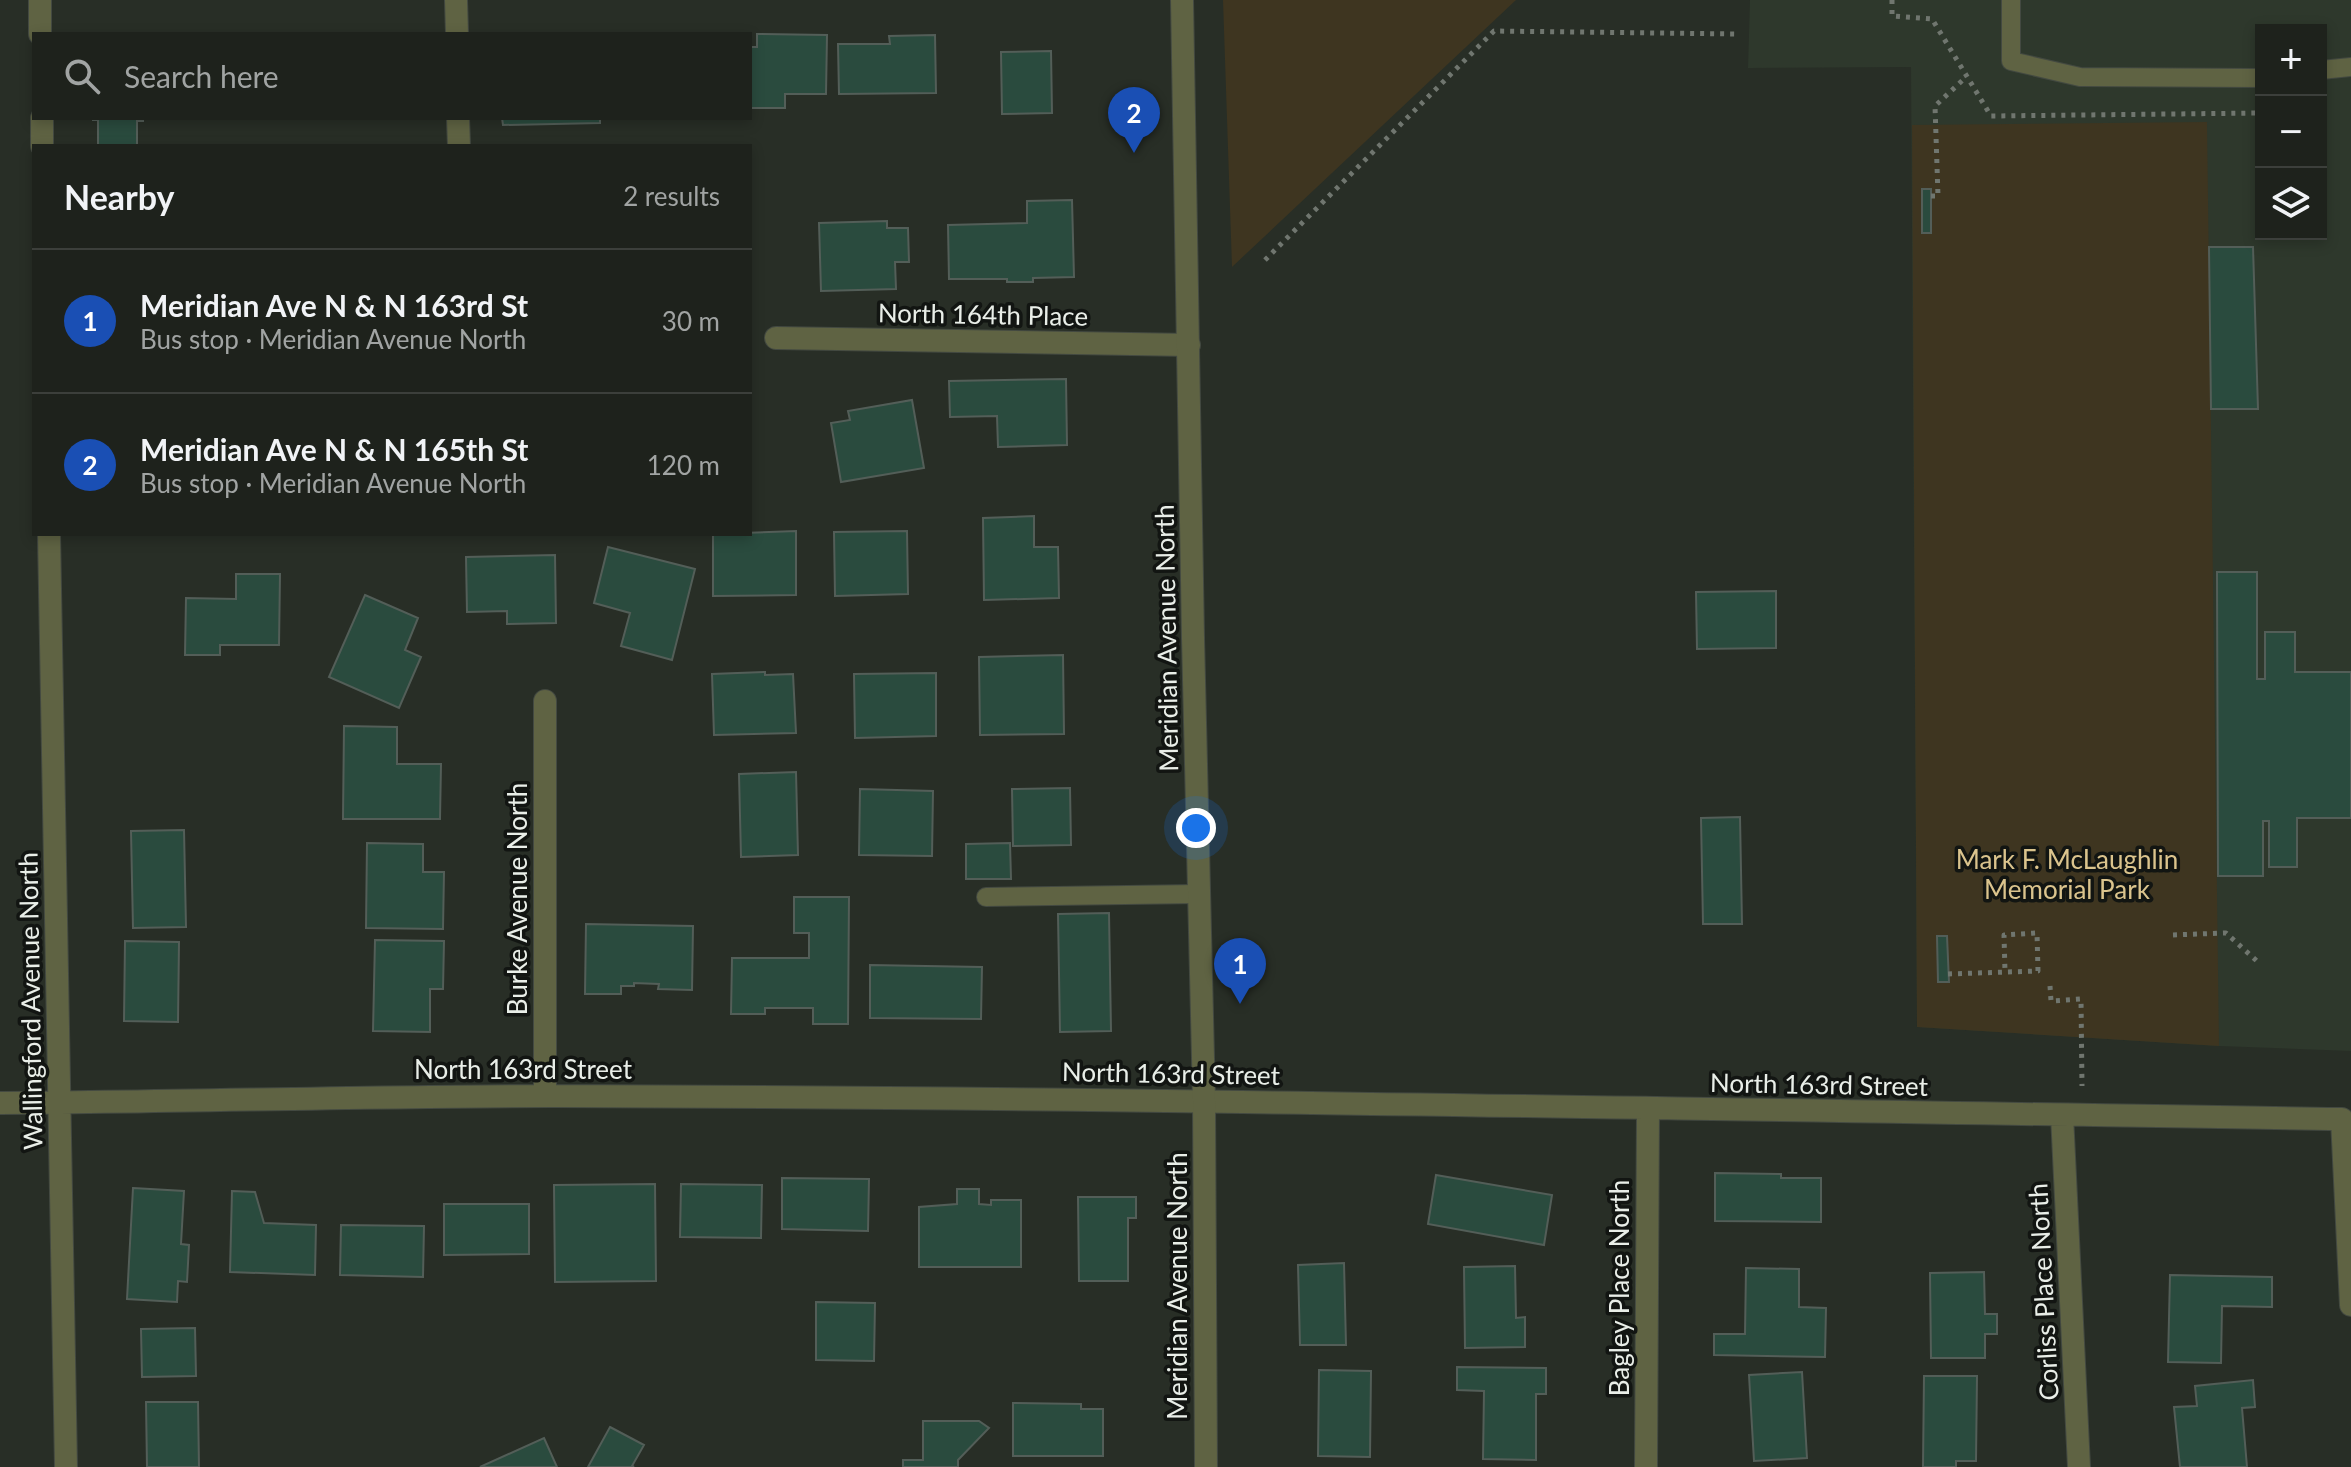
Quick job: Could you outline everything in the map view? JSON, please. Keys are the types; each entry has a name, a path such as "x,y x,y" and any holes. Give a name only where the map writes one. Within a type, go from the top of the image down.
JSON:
{"street":[{"path":"40,0 40,32"},
{"path":"456,0 457,32"},
{"name":"Meridian Avenue North","path":"1182,0 1204,1100 1206,1467"},
{"path":"42,120 42,144"},
{"path":"458,120 459,144"},
{"name":"North 164th Place","path":"776,338 1189,345"},
{"name":"Wallingford Avenue North","path":"49,536 66,1467"},
{"name":"Burke Avenue North","path":"545,701 545,1096"},
{"name":"North 163rd Street","path":"0,1103 545,1096 1204,1100 1648,1110 2342,1119 2351,1305"},
{"name":"Bagley Place North","path":"1646,1467 1648,1110"},
{"name":"Corliss Place North","path":"2062,1115 2079,1467"}],"lane":[{"path":"2011,0 2011,61 2080,77 2255,78"},
{"path":"2327,69 2351,67"},
{"path":"986,897 1199,894"}],"path":[{"path":"1265,260 1494,31 1735,34"},
{"path":"1931,196 1938,196 1935,106 1966,77"},
{"path":"2196,114 2196,122"},
{"path":"1948,974 2038,971 2037,933 2004,935 2005,972"},
{"path":"2173,935 2226,933 2258,962"},
{"path":"2050,986 2051,1001 2081,999 2082,1063"}],"shaded area":[{"name":"Mark F. McLaughlin Memorial Park","path":"1750,0 2351,0 2351,1051 1917,1027 1911,67 1748,68"}],"green space":[{"path":"1223,0 1516,0 1232,267"},
{"name":"Mark F. McLaughlin Memorial Park","path":"2207,122 2219,1046 1917,1027 1912,125"}],"building":[{"path":"757,34 827,35 826,94 785,94 785,108 752,108 752,47 757,47"},
{"path":"935,35 936,93 839,94 838,44 890,44 889,36"},
{"path":"1051,51 1052,113 1002,114 1001,52"},
{"path":"98,120 143,120 137,121 137,144 98,144"},
{"path":"502,120 600,120 600,123 503,125"},
{"path":"1922,189 1931,189 1931,233 1922,233"},
{"path":"1072,200 1074,277 1033,278 1033,282 949,279 948,225 1027,223 1027,201"},
{"path":"887,221 887,228 908,228 909,262 895,262 896,289 821,291 819,223"},
{"path":"2209,247 2253,247 2258,409 2211,409"},
{"path":"1066,379 1067,445 998,447 997,416 950,417 949,381"},
{"path":"912,400 924,468 841,482 831,423 850,420 848,411"},
{"path":"1034,516 1034,547 1058,547 1059,598 984,600 983,518"},
{"path":"796,531 796,595 713,596 713,536 752,536 752,533"},
{"path":"907,531 908,594 835,596 834,532"},
{"path":"608,547 695,569 672,660 621,646 630,613 594,603"},
{"path":"555,555 556,623 507,624 507,611 467,612 466,557"},
{"path":"2217,572 2257,572 2257,679 2265,679 2265,632 2295,632 2295,672 2351,672 2351,818 2297,818 2297,867 2269,867 2269,821 2263,821 2263,876 2218,876"},
{"path":"236,574 280,574 279,645 220,645 220,655 185,655 186,598 236,599"},
{"path":"1776,591 1776,648 1697,649 1696,592"},
{"path":"365,595 418,618 405,650 421,657 399,708 329,677"},
{"path":"1063,655 1064,734 980,735 979,657"},
{"path":"765,672 765,675 793,674 796,733 714,735 712,674"},
{"path":"936,673 936,736 855,738 854,674"},
{"path":"344,726 397,727 397,764 441,764 440,819 343,819"},
{"path":"796,772 798,855 741,857 739,774"},
{"path":"1070,788 1071,845 1013,846 1012,789"},
{"path":"860,789 933,791 932,856 859,855"},
{"path":"1740,817 1742,924 1703,924 1701,818"},
{"path":"184,830 186,927 133,928 131,831"},
{"path":"367,843 423,844 423,872 444,872 443,929 366,928"},
{"path":"1010,843 1011,879 966,879 966,844"},
{"path":"794,897 849,897 848,1024 813,1024 813,1008 765,1008 765,1014 731,1014 732,958 809,958 809,933 794,933"},
{"path":"1109,913 1111,1031 1060,1032 1058,914"},
{"path":"586,924 693,926 692,990 658,989 659,984 634,983 634,986 621,986 621,994 585,994"},
{"path":"1937,936 1947,936 1949,982 1938,982"},
{"path":"375,940 444,941 443,989 430,989 430,1032 373,1031"},
{"path":"125,941 179,942 178,1022 124,1021"},
{"path":"870,965 982,967 981,1019 870,1018"},
{"path":"1715,1173 1821,1178 1821,1222 1715,1221"},
{"path":"1436,1175 1552,1195 1544,1245 1428,1224"},
{"path":"782,1178 869,1179 868,1231 782,1229"},
{"path":"655,1184 656,1281 555,1282 554,1185"},
{"path":"681,1184 762,1185 761,1238 680,1237"},
{"path":"133,1188 184,1191 181,1244 189,1245 187,1282 178,1281 177,1302 127,1299"},
{"path":"957,1189 979,1189 979,1204 991,1205 991,1200 1021,1200 1021,1267 919,1267 919,1207 957,1204"},
{"path":"232,1191 255,1192 264,1223 316,1225 315,1275 230,1272"},
{"path":"1078,1197 1136,1197 1136,1218 1128,1218 1128,1281 1079,1281"},
{"path":"444,1204 529,1204 529,1254 444,1255"},
{"path":"341,1225 424,1226 423,1277 340,1275"},
{"path":"1344,1263 1346,1345 1300,1345 1298,1265"},
{"path":"1515,1266 1516,1318 1525,1317 1525,1347 1465,1348 1464,1267"},
{"path":"1746,1268 1799,1269 1799,1307 1826,1308 1825,1357 1714,1355 1714,1334 1745,1334"},
{"path":"1984,1272 1985,1314 1997,1314 1997,1334 1985,1334 1985,1358 1931,1358 1930,1273"},
{"path":"2170,1275 2272,1277 2272,1307 2222,1306 2221,1363 2168,1362"},
{"path":"816,1302 875,1303 874,1361 816,1360"},
{"path":"195,1328 196,1376 142,1377 141,1329"},
{"path":"1457,1367 1546,1368 1546,1394 1536,1394 1536,1460 1483,1459 1484,1391 1457,1390"},
{"path":"1319,1370 1371,1371 1370,1457 1318,1456"},
{"path":"1802,1372 1807,1458 1754,1461 1749,1375"},
{"path":"1924,1376 1977,1376 1976,1461 1956,1461 1956,1467 1923,1467"},
{"path":"2253,1380 2255,1407 2242,1408 2247,1467 2180,1467 2174,1407 2197,1406 2195,1386"},
{"path":"146,1402 198,1402 199,1467 147,1467"},
{"path":"1013,1403 1081,1404 1081,1409 1103,1409 1103,1456 1013,1456"},
{"path":"923,1421 979,1421 989,1428 958,1460 958,1467 903,1467 903,1460 923,1460"},
{"path":"610,1427 644,1445 634,1467 588,1467"},
{"path":"544,1438 557,1467 480,1467"}],"place":[{"name":"Meridian Ave N & N 165th St","path":"1134,153"},
{"name":"Meridian Ave N & N 163rd St","path":"1240,1004"}]}
